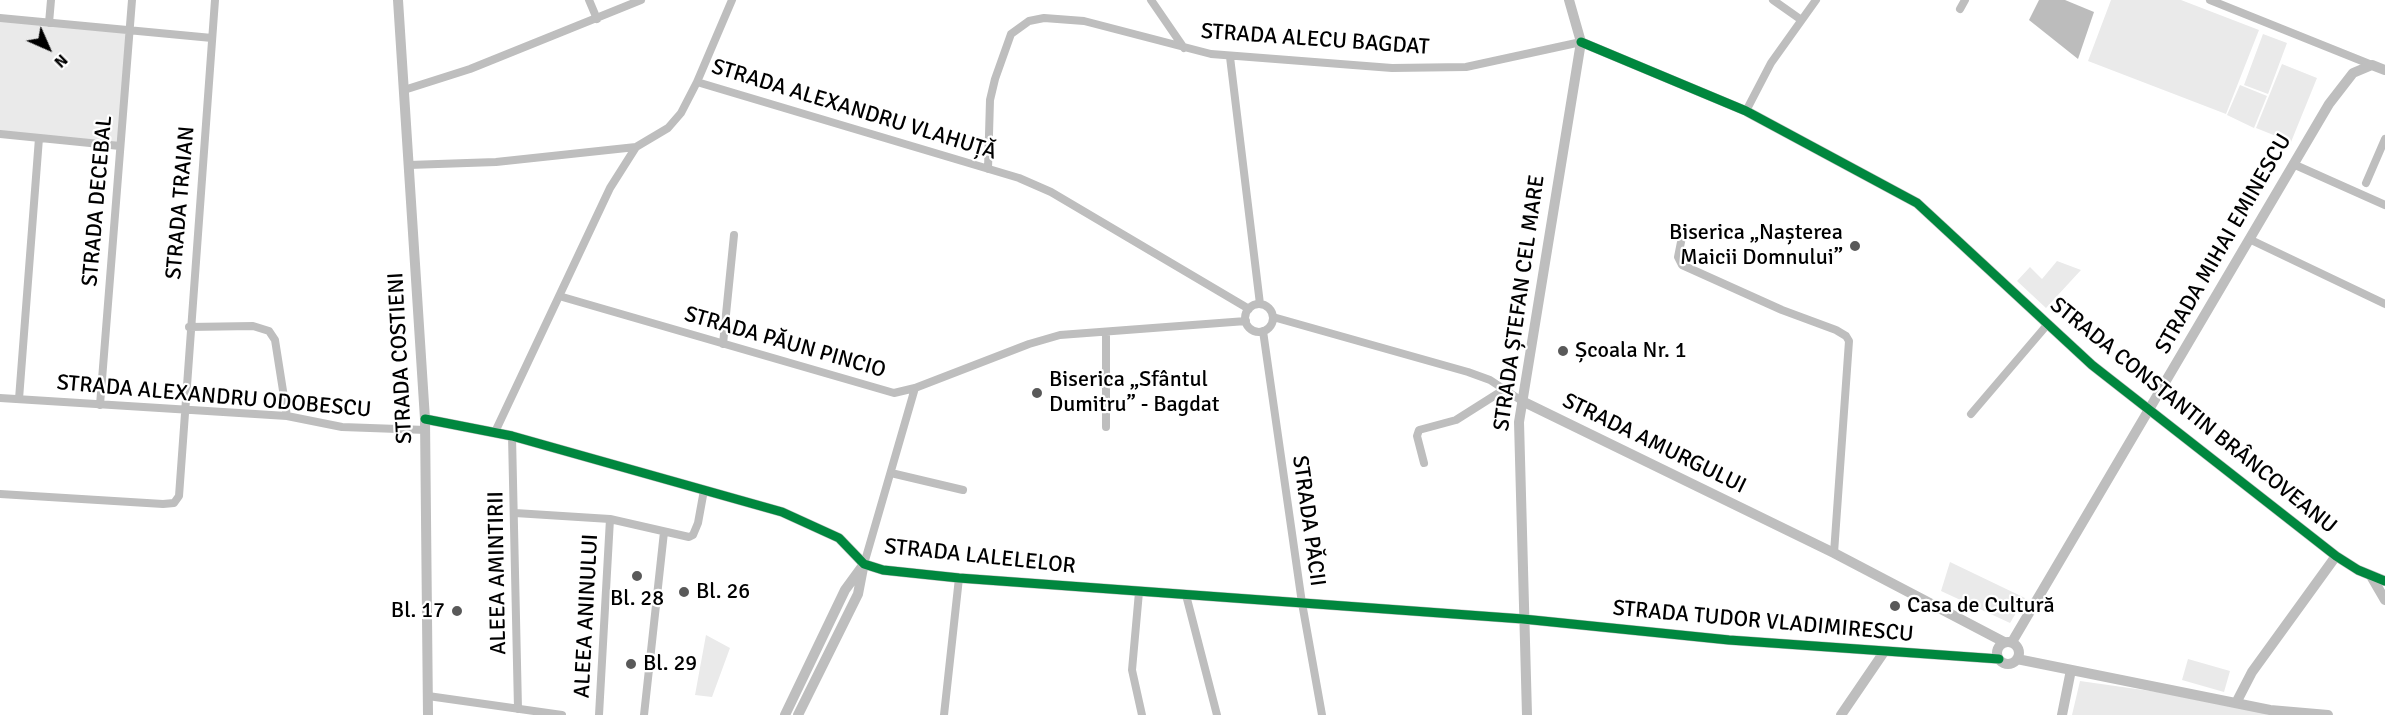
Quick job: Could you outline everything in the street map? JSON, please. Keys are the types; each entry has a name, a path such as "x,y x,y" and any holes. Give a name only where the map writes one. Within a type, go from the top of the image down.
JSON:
{"street":[{"path":"49,23 51,0"},
{"name":"STRADA DECEBAL","path":"100,405 132,0"},
{"name":"STRADA TRAIAN","path":"0,494 174,503 178,496 215,0"},
{"name":"STRADA COSTIENI","path":"398,0 425,425 428,715"},
{"path":"589,0 597,20"},
{"path":"404,90 470,69 597,20 641,0"},
{"path":"697,82 732,0"},
{"path":"1151,0 1184,48"},
{"path":"1569,0 1581,42"},
{"path":"1773,0 1800,19"},
{"path":"1746,111 1771,63 1800,19 1816,0"},
{"path":"1960,9 1965,0"},
{"path":"2210,0 2385,70"},
{"path":"0,18 212,38"},
{"name":"STRADA ALECU BAGDAT","path":"988,169 993,90 1006,42 1018,26 1044,18 1084,21 1184,48 1230,57 1392,68 1457,68 1581,42"},
{"name":"STRADA CONSTANTIN BRÂNCOVEANU","path":"1581,42 1746,111 1917,203 2047,325 2149,411 2336,556 2371,576 2385,581"},
{"name":"STRADA ȘTEFAN CEL MARE","path":"1527,715 1519,422 1581,42"},
{"path":"1230,57 1260,304"},
{"name":"STRADA MIHAI EMINESCU","path":"2008,642 2149,411 2293,164 2345,81 2353,73 2373,65"},
{"name":"STRADA ALEXANDRU VLAHUȚĂ","path":"409,165 496,162 636,147 668,128 681,112 697,82 1019,178 1051,192 1249,309"},
{"path":"0,134 120,146"},
{"path":"20,399 39,138"},
{"path":"2366,183 2385,139"},
{"path":"495,432 610,188 636,147"},
{"path":"2293,164 2385,205"},
{"path":"1683,232 1678,257 1682,265 1782,310 1836,330 1846,336 1849,341 1834,553"},
{"path":"723,344 734,235"},
{"path":"2249,239 2385,304"},
{"name":"STRADA PĂUN PINCIO","path":"559,296 890,393 915,388 1029,344 1060,335 1246,321"},
{"path":"1260,304 1269,308 1273,317 1270,326 1263,331 1253,330 1246,321 1249,309 1260,304"},
{"name":"STRADA AMURGULUI","path":"1273,317 1468,372 2008,642"},
{"path":"1971,414 2047,325"},
{"path":"189,327 253,326 269,331 275,340 287,416"},
{"name":"STRADA PĂCII","path":"1263,331 1302,603 1322,715"},
{"path":"1106,332 1106,427"},
{"path":"798,715 858,594 864,564 915,388"},
{"path":"1424,463 1417,436 1419,430 1456,420 1505,389"},
{"name":"STRADA ALEXANDRU ODOBESCU","path":"0,398 287,416 342,427 425,425"},
{"name":"STRADA LALELELOR","path":"425,425 495,432 512,436 803,520 839,538 864,564 884,570 1139,592 1523,619"},
{"name":"ALEEA AMINTIRII","path":"512,436 518,709"},
{"path":"891,473 963,490"},
{"path":"515,513 610,519 684,537 693,535 698,523 704,490"},
{"name":"ALEEA ANINULUI","path":"600,715 610,519"},
{"path":"644,715 664,532"},
{"path":"2236,703 2252,672 2336,556"},
{"path":"784,715 845,590 864,564"},
{"path":"2371,576 2385,600"},
{"path":"944,715 959,578"},
{"path":"1139,592 1131,669 1142,715"},
{"path":"1186,595 1217,715"},
{"name":"STRADA TUDOR VLADIMIRESCU","path":"1523,619 1729,640 1999,659 2007,664 2017,659 2271,710 2328,715"},
{"path":"1999,659 1997,649 2008,642 2019,650 2017,659"},
{"path":"1841,715 1884,652"},
{"path":"2062,715 2071,670"},
{"path":"428,696 562,715"}],"shaded area":[{"path":"2039,0 2065,0 2094,12 2078,59 2029,20"},
{"path":"2111,0 2181,0 2259,30 2226,114 2088,61"},
{"path":"0,18 128,33 118,144 0,134"},
{"path":"2263,34 2287,43 2268,94 2244,85"},
{"path":"2282,64 2317,78 2291,142 2256,128"},
{"path":"2240,85 2267,96 2254,128 2227,115"},
{"path":"2057,261 2081,270 2046,308 2017,281 2030,267 2042,279"},
{"path":"1950,562 2025,598 2010,623 1941,591"},
{"path":"706,635 730,648 712,697 695,695"},
{"path":"2188,659 2230,671 2224,692 2182,680"},
{"path":"2080,681 2228,702 2269,715 2072,715"}],"cycle path":[{"path":"1581,42 1746,111 1917,203 2092,365 2336,556 2358,570 2385,581"},
{"path":"425,419 512,436 782,512 839,538 864,564 883,570 959,578 1523,619 1729,640 1999,659"}],"place":[{"name":"Biserica „Nașterea Maicii Domnului”","path":"1855,246"},
{"name":"Școala Nr. 1","path":"1563,351"},
{"name":"Biserica „Sfântul Dumitru” - Bagdat","path":"1037,393"},
{"name":"Bl. 28","path":"637,576"},
{"name":"Bl. 26","path":"684,592"},
{"name":"Casa de Cultură","path":"1895,606"},
{"name":"Bl. 17","path":"457,611"},
{"name":"Bl. 29","path":"631,664"}]}
